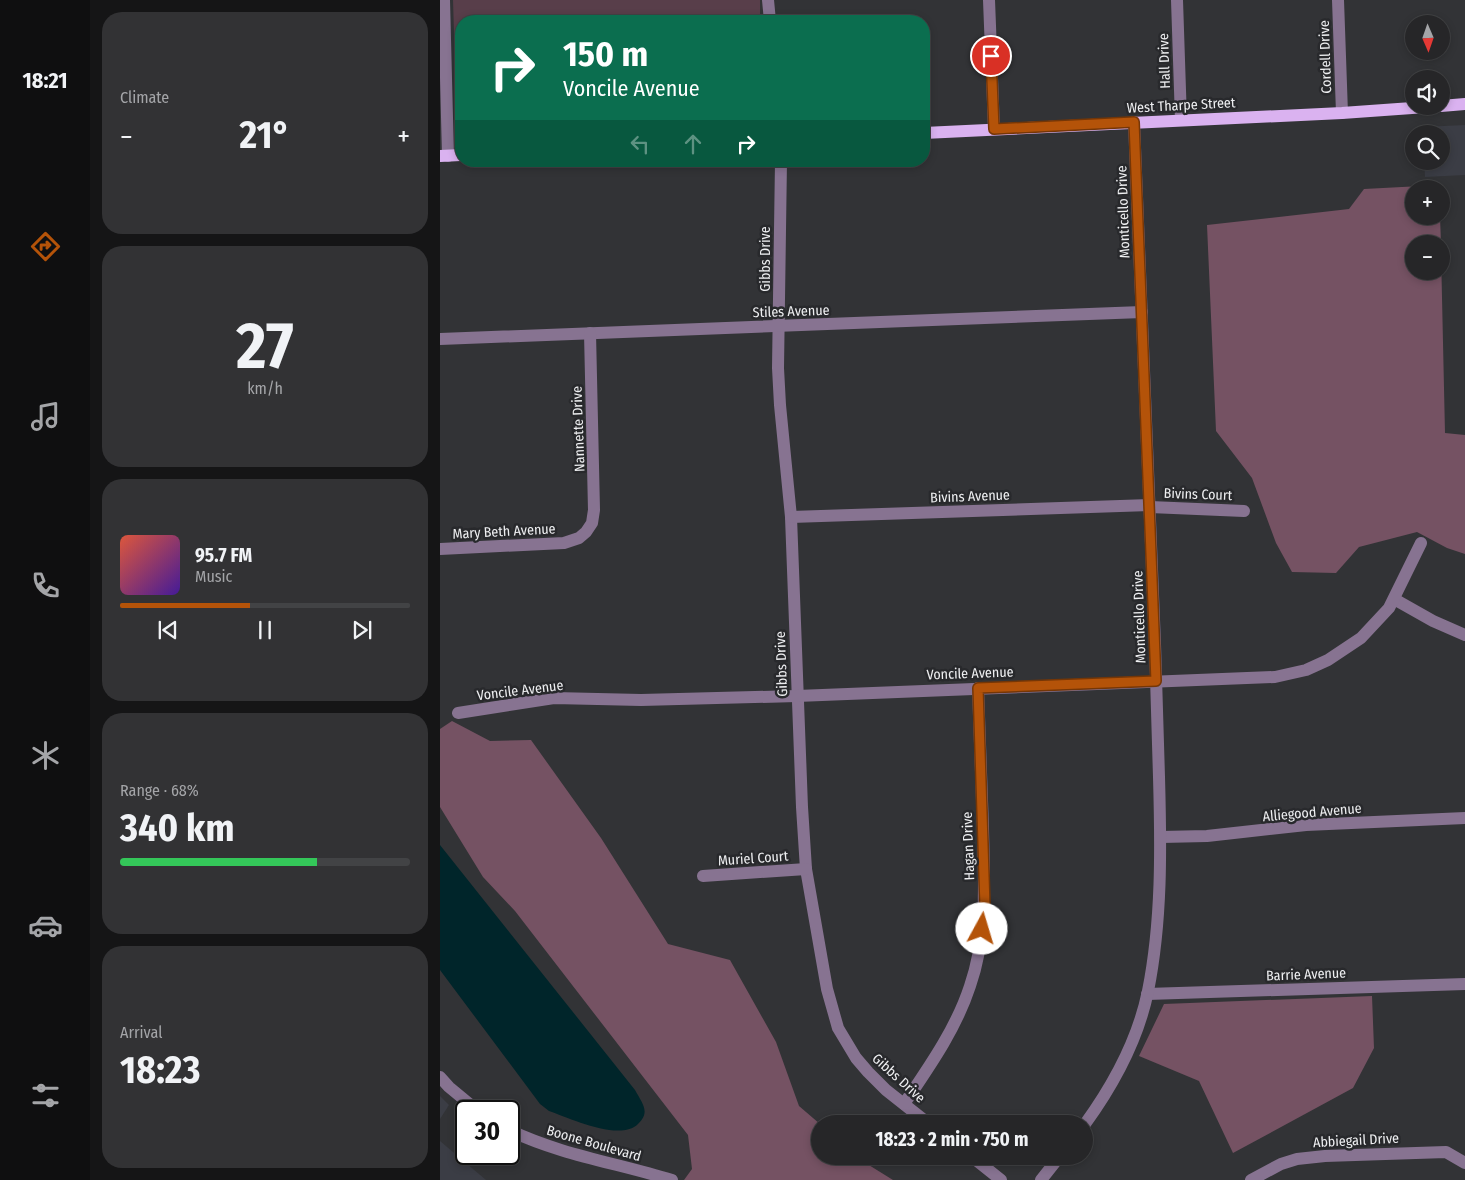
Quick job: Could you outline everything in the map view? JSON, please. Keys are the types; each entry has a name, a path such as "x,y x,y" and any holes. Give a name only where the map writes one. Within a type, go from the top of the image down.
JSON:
{"main road":[{"name":"West Tharpe Street","path":"1450,105 1465,104"},
{"name":"West Tharpe Street","path":"930,133 1405,108"}],"street":[{"path":"444,0 450,156"},
{"path":"768,0 769,15"},
{"path":"988,0 994,129"},
{"name":"Hall Drive","path":"1177,0 1181,120"},
{"name":"Cordell Drive","path":"1338,0 1342,113"},
{"name":"Monticello Drive","path":"1091,1115 1110,1087 1133,1039 1147,994 1159,900 1161,837 1156,681 1134,122"},
{"name":"Gibbs Drive","path":"780,167 778,368 791,517 797,696 806,869 827,989 838,1028 856,1058 868,1072 918,1115"},
{"name":"Stiles Avenue","path":"440,339 1142,312"},
{"name":"Nannette Drive","path":"590,333 595,492 592,523"},
{"name":"Bivins Court","path":"1150,506 1244,510"},
{"name":"Bivins Avenue","path":"791,517 1150,506"},
{"name":"Mary Beth Avenue","path":"440,549 564,543 579,538 592,523"},
{"name":"Voncile Avenue","path":"458,713 554,698 641,700 797,696 1275,677 1306,670 1328,660 1361,638 1389,608 1421,543"},
{"path":"1394,598 1433,621 1465,635"},
{"name":"Hagan Drive","path":"904,1104 933,1060 957,1018 970,985 982,929 985,907 978,688"},
{"name":"Alliegood Avenue","path":"1161,837 1207,836 1306,825 1465,818"},
{"name":"Muriel Court","path":"703,876 806,869"},
{"name":"Barrie Avenue","path":"1147,994 1465,984"},
{"path":"440,1077 466,1100"},
{"name":"Boone Boulevard","path":"520,1135 563,1151 672,1180"},
{"name":"Abbiegail Drive","path":"1251,1180 1281,1164 1297,1159 1325,1156 1446,1152 1465,1163"},
{"path":"982,1165 1001,1180"},
{"path":"1042,1180 1053,1165"}],"shaded area":[{"path":"453,0 760,0 760,15 455,15 455,65"},
{"path":"1465,125 1465,175 1425,177 1425,170 1450,170 1450,126"},
{"path":"1405,187 1405,225 1440,225 1441,235 1405,235 1405,280 1442,280 1445,433 1465,435 1465,554 1447,548 1417,532 1359,547 1336,573 1292,572 1276,543 1252,478 1216,431 1207,225 1349,209 1364,189"},
{"path":"452,721 490,741 531,740 601,838 668,944 730,960 776,1042 799,1106 811,1116 811,1165 869,1165 893,1180 684,1180 692,1169 688,1135 515,911 483,877 440,807 440,729"},
{"path":"1372,996 1374,1048 1353,1088 1233,1153 1199,1081 1139,1056 1164,1004"},
{"path":"440,1096 449,1105 440,1119"},
{"path":"440,1141 455,1154 455,1165 468,1165 486,1180 440,1180"}],"water":[{"path":"440,845 635,1090 645,1111 642,1120 638,1124 630,1129 619,1131 607,1130 549,1111 540,1104 440,970"}],"route":[{"path":"982,929 985,907 978,688 1156,681 1134,122 994,129 991,56"}]}
